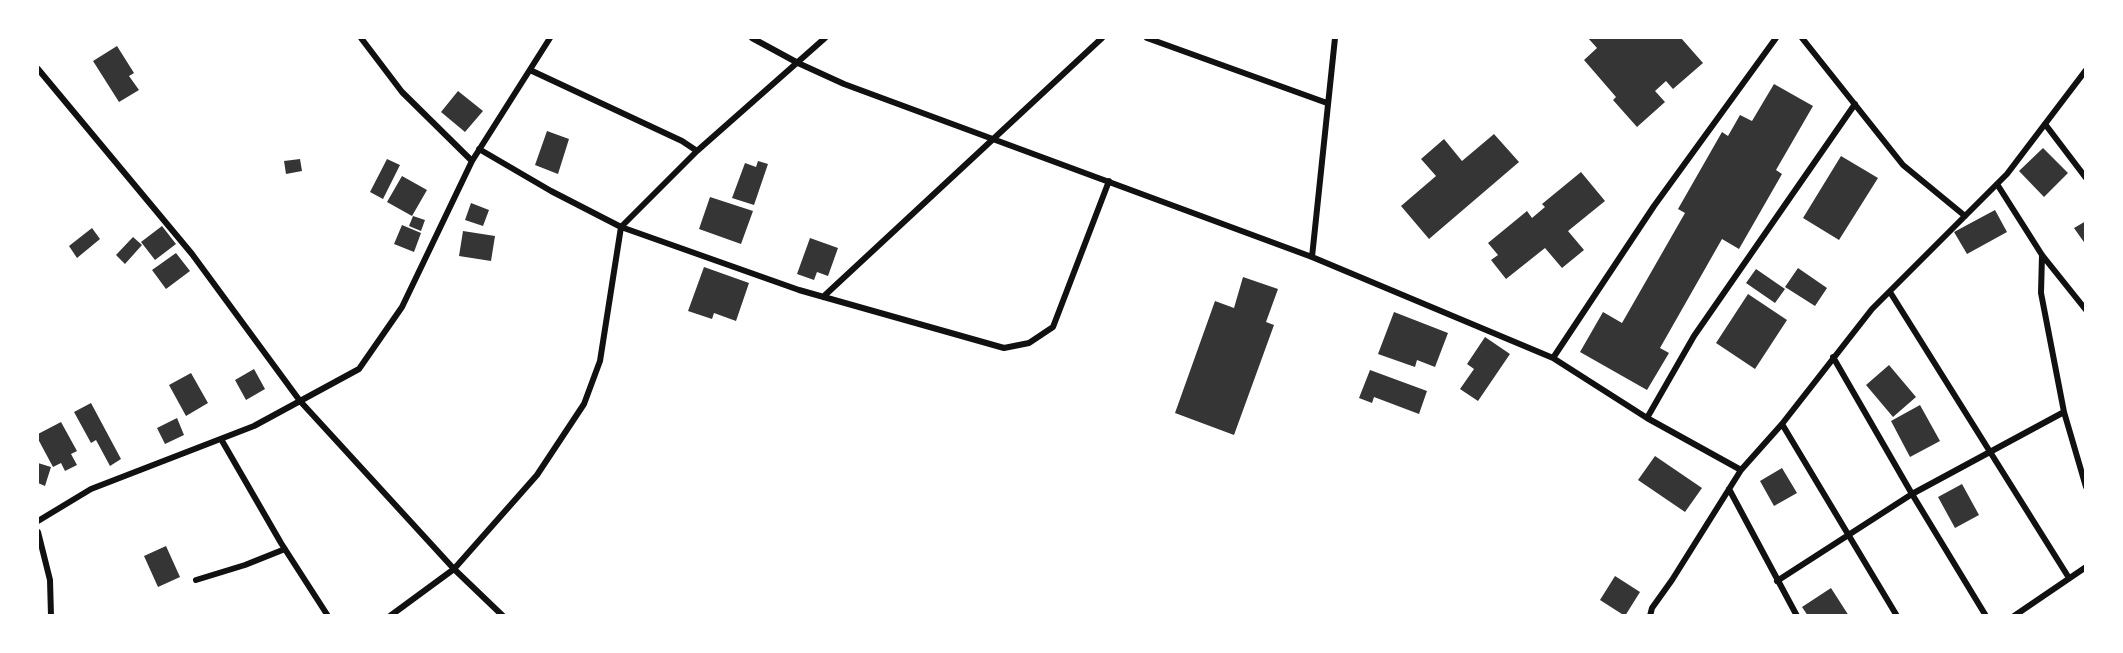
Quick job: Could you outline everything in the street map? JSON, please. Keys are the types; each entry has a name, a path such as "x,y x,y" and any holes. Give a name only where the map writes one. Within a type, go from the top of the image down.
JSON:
{"street":[{"path":"361,38 402,92 472,161"},
{"path":"51,615 50,580 38,530 40,520 91,489 254,426 359,369 402,307 472,161 550,38"},
{"path":"752,38 844,84 1312,257 1553,358 1647,418 1741,470"},
{"path":"390,615 454,569 537,475 584,404 600,361 621,227 697,151 825,38"},
{"path":"823,297 1102,38"},
{"path":"1147,38 1327,104"},
{"path":"1312,257 1335,38"},
{"path":"1553,358 1654,206 1776,38"},
{"path":"1802,38 1903,165 1965,216"},
{"path":"38,69 192,254 300,401 454,569 503,615"},
{"path":"530,70 682,141 697,151"},
{"path":"1650,615 1652,608 1741,470 1782,424 1872,309 2007,174 2085,70"},
{"path":"1647,418 1694,336 1855,104"},
{"path":"2045,124 2085,178"},
{"path":"479,149 551,191 621,227 695,255 823,297 1004,348 1029,343 1053,327 1109,181"},
{"path":"1997,184 2042,255 2085,310"},
{"path":"2042,255 2041,293 2064,412 2085,487"},
{"path":"1890,292 2069,578"},
{"path":"1833,357 1912,494 1986,615"},
{"path":"1777,581 1912,494 2064,412"},
{"path":"1782,424 1897,615"},
{"path":"221,439 285,549 328,615"},
{"path":"1729,489 1797,615"},
{"path":"195,580 245,565 285,549"},
{"path":"2014,615 2085,567"}],"building":[{"path":"1588,38 1681,38 1703,63 1673,89 1666,81 1655,91 1665,102 1637,127 1613,100 1616,97 1584,60 1597,48"},
{"path":"117,46 134,73 129,76 139,90 119,102 93,61"},
{"path":"1774,84 1813,106 1776,170 1782,174 1739,249 1722,239 1660,348 1669,353 1647,390 1580,352 1603,312 1622,323 1685,213 1678,209 1722,132 1728,136 1740,115 1752,121"},
{"path":"458,91 483,111 465,132 441,112"},
{"path":"547,131 569,139 558,174 535,165"},
{"path":"1494,134 1519,162 1429,239 1401,206 1436,176 1421,159 1444,139 1462,161"},
{"path":"2043,148 2068,173 2044,197 2019,171"},
{"path":"1841,156 1878,178 1839,240 1803,218"},
{"path":"300,159 302,171 286,174 284,161"},
{"path":"387,159 400,165 383,199 370,192"},
{"path":"758,161 768,164 754,205 732,198 745,163 756,167"},
{"path":"1581,172 1605,201 1568,231 1584,250 1562,268 1545,248 1506,279 1491,260 1498,255 1488,243 1527,211 1532,218 1545,207 1542,204"},
{"path":"402,176 427,190 412,216 387,202"},
{"path":"710,197 753,211 741,244 699,229"},
{"path":"471,203 489,210 483,226 465,220"},
{"path":"1995,210 2007,232 1967,254 1954,232"},
{"path":"413,216 425,220 421,231 409,226"},
{"path":"2086,221 2086,245 2074,228"},
{"path":"402,225 421,233 414,252 394,244"},
{"path":"162,226 176,244 155,260 141,242"},
{"path":"92,228 100,239 77,258 69,246"},
{"path":"463,231 495,236 491,261 459,256"},
{"path":"133,237 142,245 125,264 116,255"},
{"path":"810,238 838,248 828,276 817,272 814,280 797,274"},
{"path":"176,253 190,271 166,289 152,270"},
{"path":"704,267 749,283 736,321 714,313 712,319 688,311"},
{"path":"1798,268 1827,288 1815,306 1785,287"},
{"path":"1756,269 1785,289 1775,303 1746,283"},
{"path":"1243,277 1278,289 1266,322 1274,325 1234,435 1175,413 1215,301 1234,308"},
{"path":"1748,294 1787,320 1755,369 1716,343"},
{"path":"1394,312 1448,333 1435,367 1417,360 1415,367 1378,354"},
{"path":"1485,337 1510,354 1478,401 1460,389 1474,369 1467,364"},
{"path":"1889,365 1916,397 1893,417 1866,385"},
{"path":"254,369 265,389 246,400 235,380"},
{"path":"1370,370 1427,391 1419,414 1374,397 1372,403 1359,398"},
{"path":"191,373 208,403 186,416 169,385"},
{"path":"91,403 121,459 110,466 96,440 91,443 74,412"},
{"path":"1920,405 1940,441 1910,457 1891,421"},
{"path":"177,418 184,435 165,444 157,428"},
{"path":"61,422 77,451 71,454 77,465 65,471 61,463 53,467 38,439 38,434"},
{"path":"1655,456 1702,488 1685,512 1638,480"},
{"path":"38,463 51,467 45,486 38,483"},
{"path":"1782,468 1797,493 1774,506 1760,481"},
{"path":"1962,484 1979,515 1955,528 1938,497"},
{"path":"166,546 180,577 158,587 144,556"},
{"path":"1615,576 1640,592 1625,616 1600,600"},
{"path":"1831,588 1849,616 1808,616 1802,607"}]}
